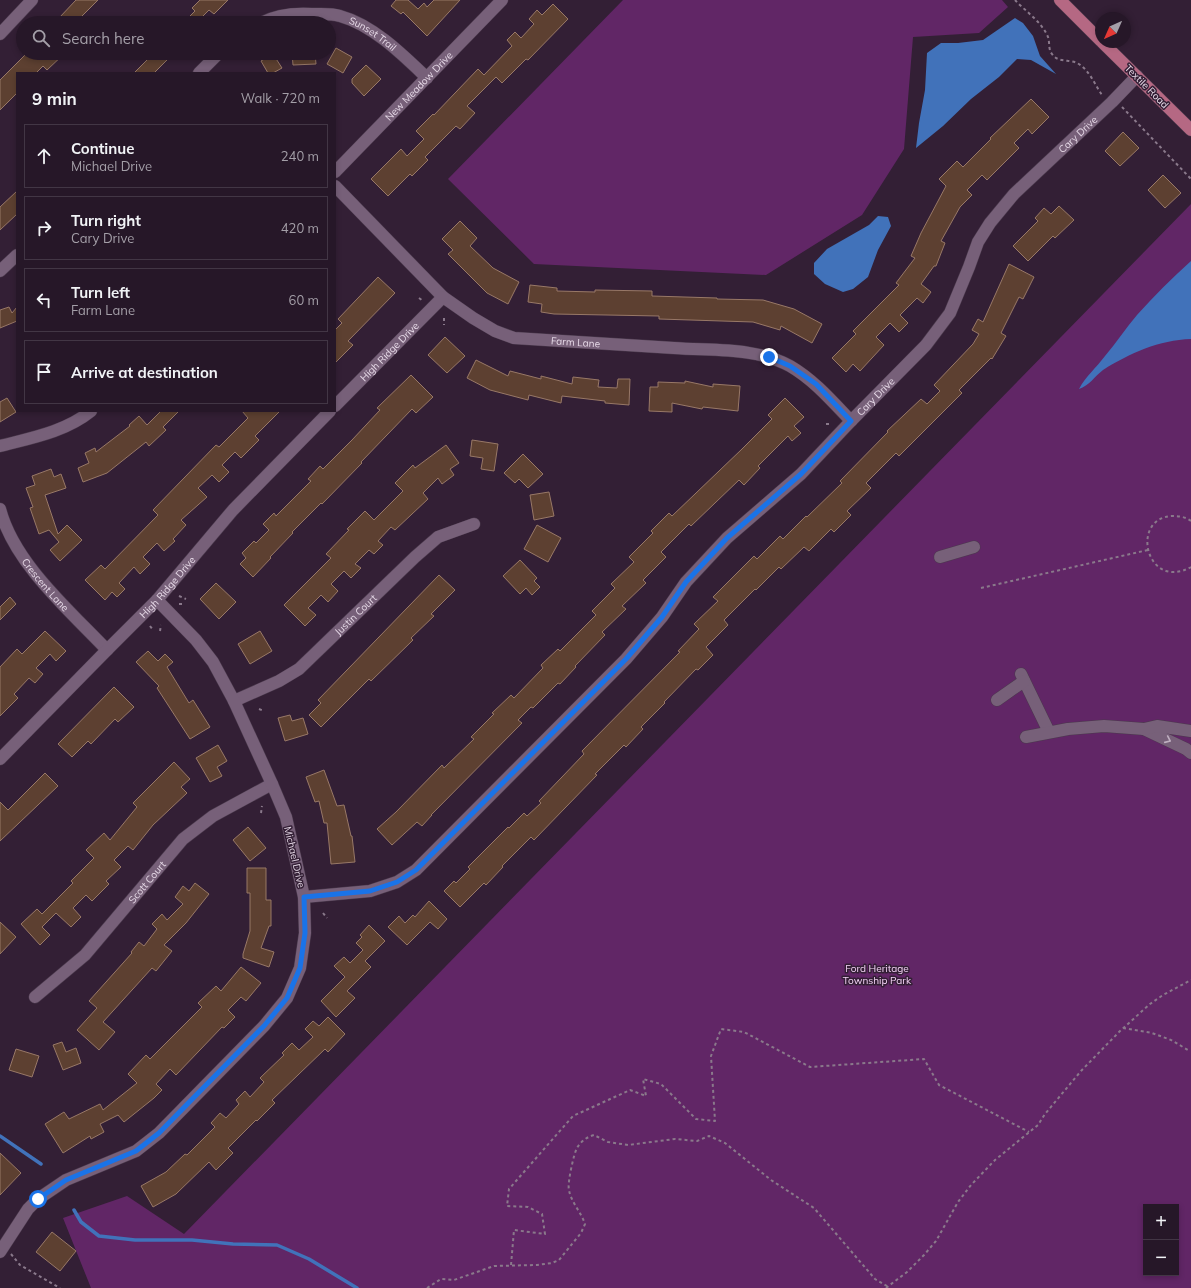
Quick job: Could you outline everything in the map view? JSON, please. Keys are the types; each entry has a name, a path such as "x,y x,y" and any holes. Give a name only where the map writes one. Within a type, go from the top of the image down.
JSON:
{"main road":[{"name":"Textile Road","path":"1060,0 1095,34"},
{"name":"Textile Road","path":"1109,48 1191,130"}],"street":[{"path":"17,16 32,0"},
{"name":"New Meadow Drive","path":"336,171 502,0"},
{"name":"Sunset Trail","path":"286,16 300,13 339,16 366,27 391,44 427,78"},
{"path":"0,34 16,17"},
{"path":"200,72 211,60"},
{"name":"Cary Drive","path":"304,897 370,891 397,882 416,870 626,659 662,617 686,582 727,538 801,474 926,345 950,313 978,242 990,223 1014,194 1112,102 1137,76"},
{"name":"Farm Lane","path":"336,187 443,297 495,331 514,338 696,350 739,351 769,357 790,366 816,384 851,421"},
{"path":"0,270 16,256"},
{"name":"High Ridge Drive","path":"336,405 443,297"},
{"path":"0,446 49,434 85,416 90,412"},
{"name":"High Ridge Drive","path":"0,759 157,600 233,510 329,412"},
{"name":"Crescent Lane","path":"0,509 15,546 38,577 107,650"},
{"name":"Justin Court","path":"234,701 279,681 300,669 415,557 438,537 474,524"},
{"path":"940,557 974,547"},
{"name":"Michael Drive","path":"1,1250 28,1209 38,1199 66,1180 136,1151 159,1133 264,1026 287,998 300,968 305,933 304,897 286,818 234,701 214,662 196,640 157,600"},
{"path":"997,700 1022,678 1049,732"},
{"path":"1026,737 1068,729 1104,726 1144,729 1157,726 1191,731"},
{"path":"1144,729 1186,748 1191,753"},
{"name":"Scott Court","path":"35,997 86,955 184,839 213,816 272,784"}],"path":[{"path":"1015,0 1042,26 1048,38 1049,48 1052,55 1059,60 1078,64 1086,70 1104,98 1122,107 1191,179"},
{"path":"419,298 424,301"},
{"path":"444,318 444,325"},
{"path":"826,424 834,425"},
{"path":"1191,521 1188,518 1179,516 1169,516 1160,520 1152,527 1148,535 1147,544 1152,561 1159,567 1167,571 1176,572 1185,571 1191,568"},
{"path":"980,588 1148,550"},
{"path":"179,596 186,599"},
{"path":"178,604 186,604"},
{"path":"160,631 161,625"},
{"path":"150,626 153,630"},
{"path":"259,709 264,711"},
{"path":"261,813 262,806"},
{"path":"322,913 327,918"},
{"path":"427,1288 441,1279 454,1280 494,1266 537,1265 552,1263 559,1260 581,1232 585,1224 581,1213 574,1203 568,1189 577,1148 585,1138 594,1135 608,1142 628,1145 675,1139 697,1141 709,1136 725,1143 771,1180 814,1208 875,1279 887,1287 907,1272 928,1250 936,1240 958,1202 976,1180 1013,1144 1038,1125 1045,1114 1081,1071 1123,1028 1150,1004 1191,980"},
{"path":"1123,1028 1152,1033 1171,1040 1188,1050"},
{"path":"511,1265 514,1230 545,1234 542,1214 528,1207 507,1206 509,1189 573,1116 630,1090 646,1096 643,1079 661,1084 696,1119 715,1121 711,1056 721,1029 744,1032 810,1067 924,1059 939,1085 1029,1132"},
{"path":"1,1250 12,1254 20,1265 60,1288"}],"green space":[{"path":"623,0 1002,0 1008,7 979,33 913,37 904,149 862,215 766,275 534,264 448,179"},
{"name":"Ford Heritage Township Park","path":"1191,204 1191,1288 91,1288 63,1218 127,1196 184,1234"}],"water":[{"path":"1015,18 1023,23 1033,36 1040,56 1056,74 1031,60 1017,59 999,77 971,99 943,126 916,148 925,90 927,53 941,43 958,43 983,40"},
{"path":"878,216 888,217 891,226 878,250 868,277 853,289 843,292 825,284 814,274 814,263 827,249 869,225"},
{"path":"1191,261 1191,339 1168,342 1145,348 1103,370 1083,388 1079,389 1137,315 1163,287"}],"building":[{"path":"76,0 98,0 82,16 61,16"},
{"path":"200,0 228,0 214,14 209,10 203,16 190,16 195,11 192,8"},
{"path":"396,0 408,0 418,9 424,3 427,7 434,0 460,0 427,36 403,12 401,14 391,6"},
{"path":"553,4 568,19 528,60 526,59 502,83 496,77 467,106 475,113 460,129 456,126 425,157 428,160 412,176 410,174 388,196 371,179 401,149 407,156 424,139 416,131 433,114 434,115 478,69 484,75 512,46 507,40 515,32 521,38 534,24 529,19 537,10 542,15"},
{"path":"336,48 352,57 343,73 327,64 329,60 336,60"},
{"path":"20,60 58,60 47,70 43,66 37,72 16,72 16,94 0,110 0,80"},
{"path":"147,60 167,60 155,72 135,72"},
{"path":"277,60 282,68 275,72 267,72 261,61"},
{"path":"293,60 316,60 316,64 293,65"},
{"path":"366,65 381,79 364,96 352,83 352,79"},
{"path":"1031,99 1049,117 1032,134 1028,129 1014,143 1019,148 987,180 982,175 967,190 972,195 960,207 941,241 945,243 936,266 934,266 921,284 931,292 923,303 917,298 900,315 908,323 899,332 890,323 876,337 884,345 860,371 853,364 846,372 832,358 856,334 853,331 899,285 896,283 915,258 911,256 921,233 946,186 939,179 957,161 963,167 991,139 990,138"},
{"path":"1123,132 1139,148 1120,166 1105,151"},
{"path":"1163,175 1181,193 1165,208 1148,190"},
{"path":"16,192 16,215 0,230 0,207"},
{"path":"1059,206 1074,220 1055,238 1053,236 1028,261 1013,246 1038,221 1035,218 1044,208 1051,214"},
{"path":"460,221 477,238 470,246 493,268 519,282 508,304 487,293 448,254 453,250 442,239"},
{"path":"1009,264 1034,277 1023,299 1019,297 1001,333 1006,336 992,359 991,358 959,390 962,393 899,456 896,453 866,483 871,488 847,511 851,515 834,532 831,529 809,551 804,547 781,569 779,567 724,620 728,625 706,647 713,655 698,670 696,669 664,702 665,703 641,727 643,729 626,747 624,745 595,774 597,775 534,840 531,837 502,866 503,867 486,885 484,883 460,907 444,891 454,881 456,883 470,869 468,867 508,827 509,828 524,813 527,816 541,803 539,801 584,754 582,751 680,652 678,651 699,629 694,624 718,601 713,597 754,556 757,559 780,536 783,539 806,516 807,517 842,483 840,481 888,432 887,431 921,399 927,404 940,391 934,385 973,344 979,334 972,330 978,319 983,322"},
{"path":"378,277 395,293 348,341 353,345 336,362 336,329 342,323 338,319"},
{"path":"530,285 557,288 557,291 652,291 652,296 763,300 794,309 822,324 812,343 781,326 780,330 753,322 659,319 659,316 554,314 541,312 542,304 528,302"},
{"path":"9,307 12,313 16,308 16,321 0,328 0,310"},
{"path":"445,337 465,356 447,373 428,355"},
{"path":"476,360 508,376 510,371 541,379 541,376 572,384 573,377 599,380 598,387 617,388 618,379 630,379 629,405 605,403 605,401 562,396 561,403 529,395 528,400 490,390 467,378"},
{"path":"411,375 433,397 416,413 412,409 322,504 321,503 292,532 293,533 253,577 240,564 246,558 242,553 254,541 256,543 269,530 263,524 274,513 276,516 311,481 308,479 320,466 323,469 352,440 380,410 377,408"},
{"path":"685,381 713,387 713,384 740,386 738,411 703,407 702,409 672,403 672,412 649,411 650,387 658,387 658,382 685,383"},
{"path":"7,398 16,412 0,422 0,402"},
{"path":"785,398 804,417 794,426 801,433 792,441 788,436 758,466 760,468 744,485 739,480 691,526 689,524 661,552 666,557 643,580 646,583 622,606 626,609 602,632 605,635 575,666 576,667 560,684 558,683 533,708 531,707 518,720 522,723 431,815 422,826 417,822 392,845 377,829 396,812 442,765 444,768 474,739 471,737 494,714 492,713 511,695 514,698 543,668 541,665 558,649 560,651 596,615 592,611 615,588 611,584 634,562 629,557 653,533 651,531 669,513 672,516 742,449 772,419 768,415"},
{"path":"160,412 178,412 163,427 166,430 149,446 146,442 107,473 83,482 78,468 89,463 85,453 95,448 96,452 130,426 129,425 139,416 147,425"},
{"path":"243,412 279,412 255,436 259,440 241,458 235,452 222,465 229,472 219,482 212,475 198,488 207,497 181,520 186,525 173,539 175,541 164,551 157,543 143,557 150,564 140,574 134,567 119,583 125,589 117,597 112,592 105,600 85,580 101,565 105,569 158,515 153,510 216,445 219,447 248,418"},
{"path":"472,440 498,444 494,471 481,469 483,458 470,456"},
{"path":"446,445 459,463 450,469 454,475 442,484 438,478 423,493 428,499 395,530 391,527 378,541 383,545 374,554 369,550 355,564 361,568 351,578 344,571 331,584 338,591 328,602 321,595 308,608 316,615 305,626 284,605 331,558 326,554 349,530 347,529 365,511 374,520 403,491 395,483 413,465 415,468"},
{"path":"523,454 543,474 528,488 519,479 515,483 504,473"},
{"path":"51,469 54,477 61,474 66,488 45,495 58,534 67,525 82,540 60,561 50,550 59,542 49,530 39,534 30,508 33,507 26,488 35,485 32,476"},
{"path":"549,492 554,516 534,520 530,495"},
{"path":"537,525 561,538 548,562 524,549"},
{"path":"520,560 537,578 534,581 540,587 532,595 526,588 520,594 503,576"},
{"path":"439,575 455,590 431,614 434,616 411,638 413,640 371,681 369,679 321,727 309,715 321,703 318,700"},
{"path":"216,583 236,602 219,619 200,599"},
{"path":"10,597 16,604 0,620 0,607"},
{"path":"45,631 66,651 56,661 50,654 36,668 43,674 35,683 29,678 14,694 18,698 0,716 0,667 17,649 22,654"},
{"path":"260,631 272,651 250,664 238,644"},
{"path":"148,651 158,661 165,654 173,662 167,667 189,703 193,700 210,727 190,739 157,688 159,686 136,662"},
{"path":"114,687 134,707 118,722 115,719 91,744 88,741 72,757 58,744"},
{"path":"290,715 292,721 303,718 308,734 285,741 278,718"},
{"path":"218,745 227,761 217,767 222,776 210,782 196,758"},
{"path":"174,762 190,779 181,787 187,793 153,825 133,850 128,846 114,860 121,867 106,881 109,884 92,901 86,895 73,908 81,917 71,927 56,913 42,927 50,935 40,945 21,924 37,909 42,914 73,883 71,881 94,858 86,850 104,833 110,840 137,807 133,803"},
{"path":"324,770 337,806 344,805 352,836 355,862 331,864 327,823 324,823 319,801 315,802 306,777"},
{"path":"45,773 58,786 0,841 0,802 8,810"},
{"path":"248,827 266,848 250,861 233,840"},
{"path":"247,868 266,868 266,900 271,900 271,926 269,926 261,948 274,952 269,967 243,958 250,931 250,893 247,893"},
{"path":"195,883 209,894 186,923 164,945 172,951 156,971 152,968 103,1022 115,1032 99,1050 77,1030 97,1008 89,1001 132,953 131,952 139,942 144,946 157,929 152,924 162,914 167,920 183,904 175,897 183,886 189,891"},
{"path":"429,901 447,919 438,929 430,922 407,945 388,927 399,916 405,923 413,915 415,917"},
{"path":"0,922 16,937 0,954"},
{"path":"369,925 385,941 365,961 371,967 347,991 355,998 336,1017 321,1001 345,977 334,966 344,957 350,963 363,950 356,943 362,937 360,935"},
{"path":"241,967 261,983 246,1001 241,997 228,1010 235,1017 224,1028 222,1027 176,1075 170,1069 156,1084 162,1090 124,1122 118,1115 100,1124 104,1132 91,1139 90,1136 63,1153 45,1124 64,1112 69,1119 100,1104 103,1110 137,1083 128,1074 146,1055 150,1059 202,1007 198,1003 216,986 221,991"},
{"path":"328,1017 345,1034 328,1052 325,1049 272,1100 275,1103 228,1148 233,1153 216,1170 209,1162 176,1194 153,1207 141,1186 166,1172 185,1154 187,1155 215,1127 211,1123 220,1113 226,1118 239,1104 236,1100 245,1091 250,1097 264,1082 260,1078 284,1055 282,1053 292,1043 299,1050 313,1037 305,1029 313,1021 319,1026"},
{"path":"62,1042 66,1052 76,1048 81,1063 63,1070 53,1045"},
{"path":"16,1049 39,1056 32,1077 9,1070"},
{"path":"0,1153 21,1173 0,1195"},
{"path":"52,1232 76,1251 60,1271 36,1252"}],"waterway":[{"path":"0,1136 41,1164"},
{"path":"74,1210 81,1222 99,1236 135,1240 192,1240 233,1244 277,1245 309,1259 357,1288"}],"route":[{"path":"38,1199 66,1180 136,1151 159,1133 264,1026 287,998 300,968 305,933 304,897 370,891 397,882 416,870 626,659 662,617 686,582 727,538 801,474 851,421 816,384 790,366 769,357"}]}
